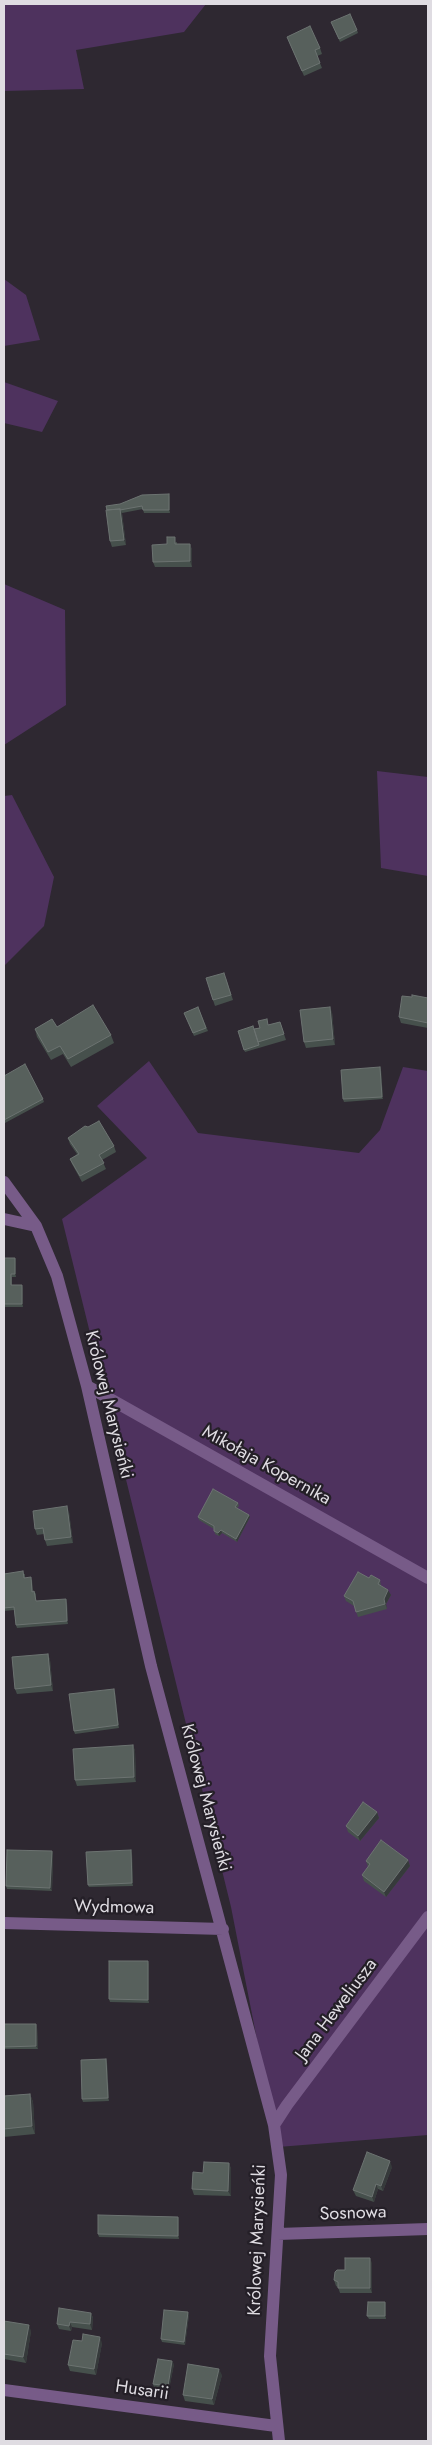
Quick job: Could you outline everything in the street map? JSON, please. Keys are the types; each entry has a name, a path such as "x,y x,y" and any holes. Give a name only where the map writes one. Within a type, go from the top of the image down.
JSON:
{"street":[{"name":"Królowej Marysieńki","path":"4,1182 36,1226 57,1276 87,1386 151,1666 274,2125 281,2175 270,2356 279,2441"},
{"path":"4,1219 36,1226"},
{"name":"Mikołaja Kopernika","path":"87,1386 428,1578"},
{"name":"Jana Heweliusza","path":"274,2125 286,2105 428,1917"},
{"name":"Wydmowa","path":"4,1923 223,1929"},
{"name":"Sosnowa","path":"278,2234 428,2229"},
{"name":"Husarii","path":"4,2390 276,2426"}],"shaded area":[{"path":"4,4 206,4 184,32 76,50 84,89 4,91"},
{"path":"4,279 26,295 40,340 4,346"},
{"path":"4,382 58,401 42,432 4,423"},
{"path":"4,584 65,610 66,705 4,745"},
{"path":"377,771 428,777 428,876 381,868"},
{"path":"12,795 54,877 44,926 4,966 4,796"},
{"path":"149,1061 198,1133 359,1153 380,1130 403,1067 428,1071 428,2135 278,2147 231,1907 62,1219 147,1158 97,1106"}],"building":[{"path":"350,14 357,30 339,39 331,22"},
{"path":"310,26 320,48 315,50 320,63 302,71 287,37"},
{"path":"169,494 169,510 143,510 142,506 107,510 106,506 120,504 142,495"},
{"path":"120,509 124,540 110,541 106,510"},
{"path":"167,537 175,537 175,544 190,544 190,561 153,562 152,545 167,544"},
{"path":"224,973 231,995 213,1000 206,978"},
{"path":"412,995 428,998 428,1023 399,1017 402,996 412,997"},
{"path":"93,1005 111,1035 68,1059 60,1046 48,1052 35,1029 52,1019 57,1027"},
{"path":"198,1007 206,1028 193,1033 184,1013"},
{"path":"330,1007 333,1039 304,1042 300,1010"},
{"path":"267,1019 268,1025 280,1022 284,1034 258,1042 254,1029 260,1028 258,1021"},
{"path":"253,1026 259,1045 244,1050 238,1031"},
{"path":"25,1064 43,1099 4,1120 4,1076"},
{"path":"380,1067 382,1097 343,1099 341,1070"},
{"path":"99,1121 114,1146 99,1155 104,1163 80,1176 70,1159 79,1154 68,1138 85,1126 88,1127"},
{"path":"4,1258 15,1258 15,1274 11,1274 11,1285 22,1285 22,1304 4,1304"},
{"path":"213,1489 238,1503 235,1507 249,1515 236,1539 221,1530 218,1533 214,1531 214,1526 198,1517"},
{"path":"67,1506 71,1537 45,1540 43,1528 35,1529 33,1511"},
{"path":"23,1571 24,1578 31,1577 32,1592 34,1591 36,1601 66,1599 67,1621 16,1625 14,1607 4,1608 4,1574"},
{"path":"358,1572 369,1578 371,1575 380,1580 378,1584 388,1590 384,1599 385,1604 356,1612 353,1601 344,1596"},
{"path":"48,1654 51,1685 15,1689 12,1657"},
{"path":"114,1689 118,1725 74,1731 69,1694"},
{"path":"133,1745 134,1777 75,1780 73,1749"},
{"path":"363,1802 377,1812 358,1836 346,1826"},
{"path":"381,1840 408,1860 384,1892 362,1875 370,1864 366,1861"},
{"path":"7,1850 52,1851 50,1888 6,1886"},
{"path":"131,1850 132,1883 88,1885 86,1852"},
{"path":"109,1961 148,1961 148,2000 109,1999"},
{"path":"4,2024 36,2024 36,2046 4,2047"},
{"path":"106,2059 108,2098 82,2099 81,2060"},
{"path":"30,2094 32,2126 4,2129 4,2096"},
{"path":"367,2152 390,2161 381,2186 376,2184 372,2197 353,2190"},
{"path":"204,2162 229,2163 228,2191 192,2189 193,2172 203,2173"},
{"path":"98,2215 178,2217 178,2236 98,2234"},
{"path":"345,2258 370,2258 370,2288 338,2288 338,2282 334,2280 335,2272 337,2270 345,2270"},
{"path":"368,2302 385,2302 385,2316 367,2316"},
{"path":"59,2308 91,2313 90,2324 70,2322 69,2326 57,2324"},
{"path":"164,2310 188,2312 184,2342 161,2339"},
{"path":"4,2321 29,2325 23,2357 4,2354"},
{"path":"83,2334 100,2337 94,2369 68,2365 73,2340 82,2341"},
{"path":"158,2359 172,2361 168,2386 153,2384"},
{"path":"188,2364 219,2369 212,2399 183,2395"}]}
